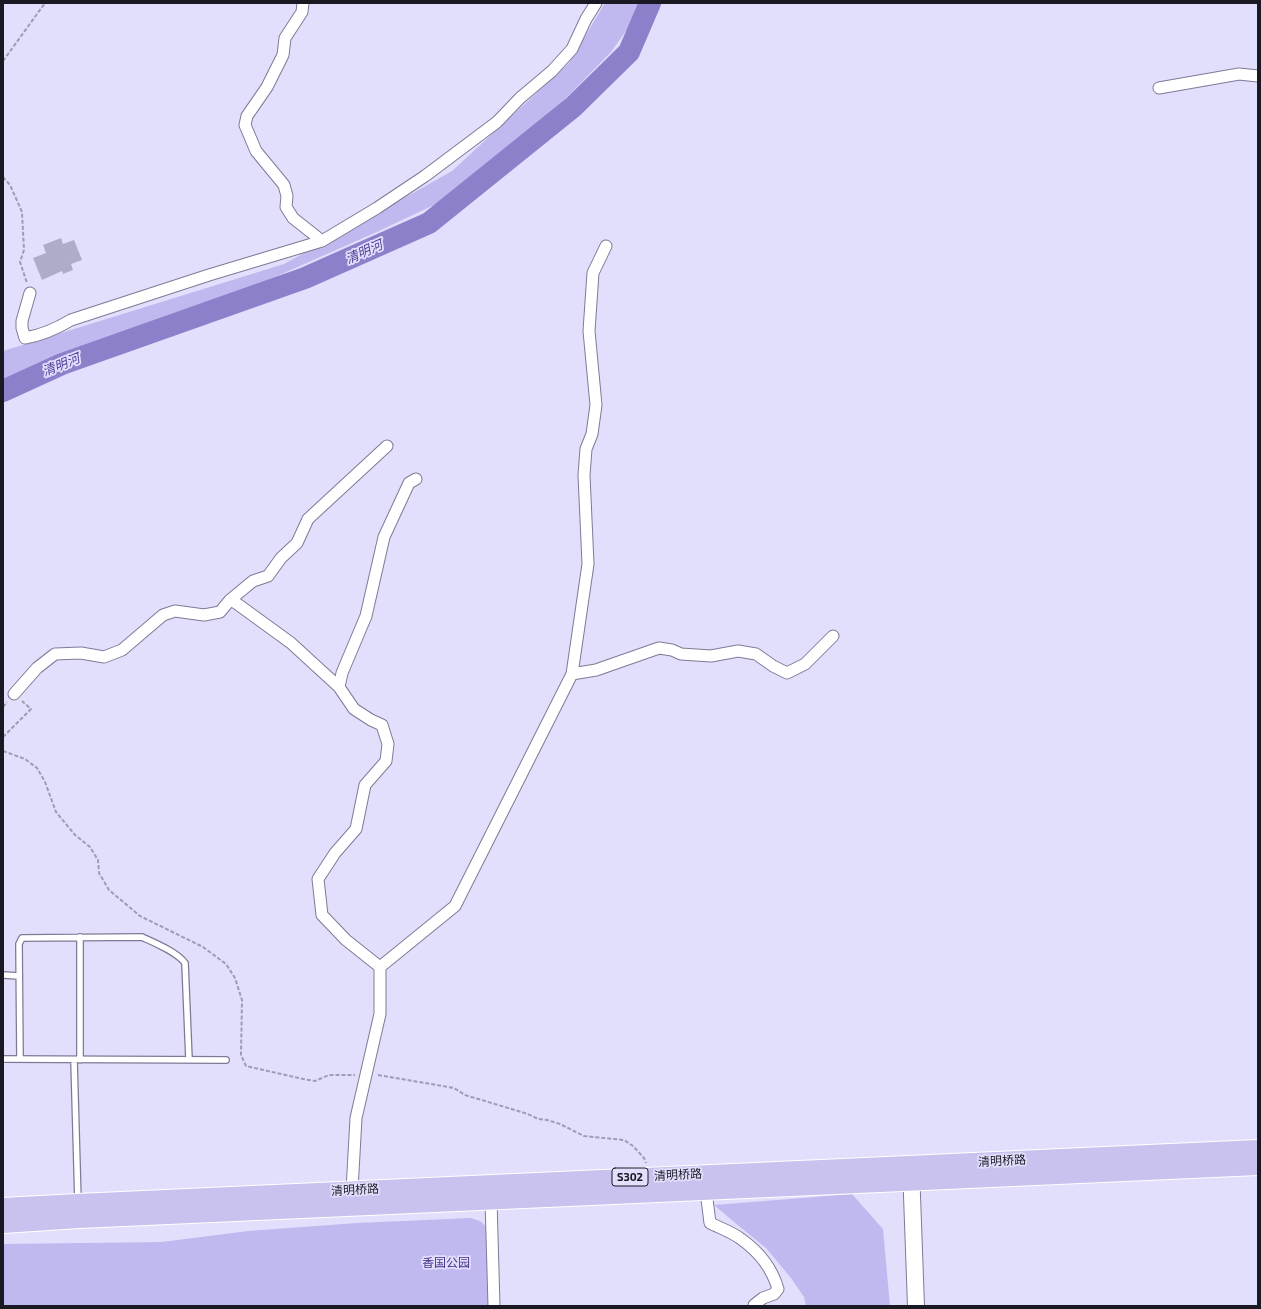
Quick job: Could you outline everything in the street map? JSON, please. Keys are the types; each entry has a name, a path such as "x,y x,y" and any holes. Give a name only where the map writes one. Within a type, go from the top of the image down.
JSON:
{"main road":[{"name":"清明桥路","path":"3,1207 79,1211 491,1200 706,1191 911,1173 1258,1149"},
{"name":"清明桥路","path":"3,1224 79,1211 352,1190 653,1176 911,1173 1258,1166"}],"street":[{"path":"304,3 302,12 285,38 283,55 267,87 247,116 245,125 256,151 284,185 287,196 286,206 293,218 322,241"},
{"path":"30,293 22,321 22,328 25,338 56,330 71,320 209,275 322,241 377,208 425,176 497,122 520,98 552,71 572,48 586,19 596,3"},
{"path":"1159,88 1239,74 1258,76"},
{"path":"380,967 455,906 572,674 588,564 584,475 586,449 592,434 596,405 589,331 593,273 606,246"},
{"path":"14,694 37,668 55,654 81,653 104,657 122,650 163,615 175,611 204,616 220,612 230,600 253,581 268,576 281,558 297,543 308,519 387,446"},
{"path":"339,687 342,673 366,616 384,537 409,483 416,478"},
{"path":"230,600 291,643 339,687 354,709 382,725 388,744 386,761 364,785 356,829 335,853 318,879 322,915 346,940 380,967"},
{"path":"572,674 596,670 659,648 672,650 681,654 711,656 738,651 756,654 773,666 787,673 805,664 833,636"},
{"path":"352,1190 356,1118 380,1014 380,967"},
{"path":"911,1173 916,1306"},
{"path":"706,1191 710,1223 741,1238 767,1264 775,1278 778,1288 774,1294 763,1298 754,1306"},
{"path":"491,1200 494,1306"}],"lane":[{"path":"79,1211 77,1060 80,937"},
{"path":"20,1059 19,944 22,938 142,937 182,958 185,963 189,1060"},
{"path":"3,975 20,976"},
{"path":"3,1059 226,1060"}],"path":[{"path":"3,61 45,3"},
{"path":"3,177 10,185 22,212 24,250 20,262 26,276 30,293"},
{"path":"3,737 31,709 14,694"},
{"path":"3,751 25,759 37,768 45,782 56,812 75,835 90,847 98,860 99,873 109,890 140,916 203,947 226,964 235,978 242,1000 240,1055 246,1066 303,1080 315,1081 329,1075 367,1073 454,1088 465,1095 528,1114 538,1119 560,1124 584,1136 624,1140 633,1146 644,1158 653,1176"}],"green space":[{"path":"605,3 640,3 633,21 611,52 528,137 436,204 248,289 81,351 3,384 3,351 284,264 452,171 569,63"},
{"path":"852,1194 883,1229 890,1306 806,1306 804,1297 791,1278 766,1248 714,1205"},
{"name":"香国公园","path":"470,1218 482,1223 486,1227 489,1234 491,1306 3,1306 3,1244 162,1242 248,1231 357,1223"}],"building":[{"path":"61,238 63,244 74,240 82,260 71,264 73,270 63,274 62,271 42,280 33,258 46,253 43,245"}],"waterway":[{"name":"清明河","path":"3,391 62,364 305,278 429,223 573,107 629,52 650,3"}]}
